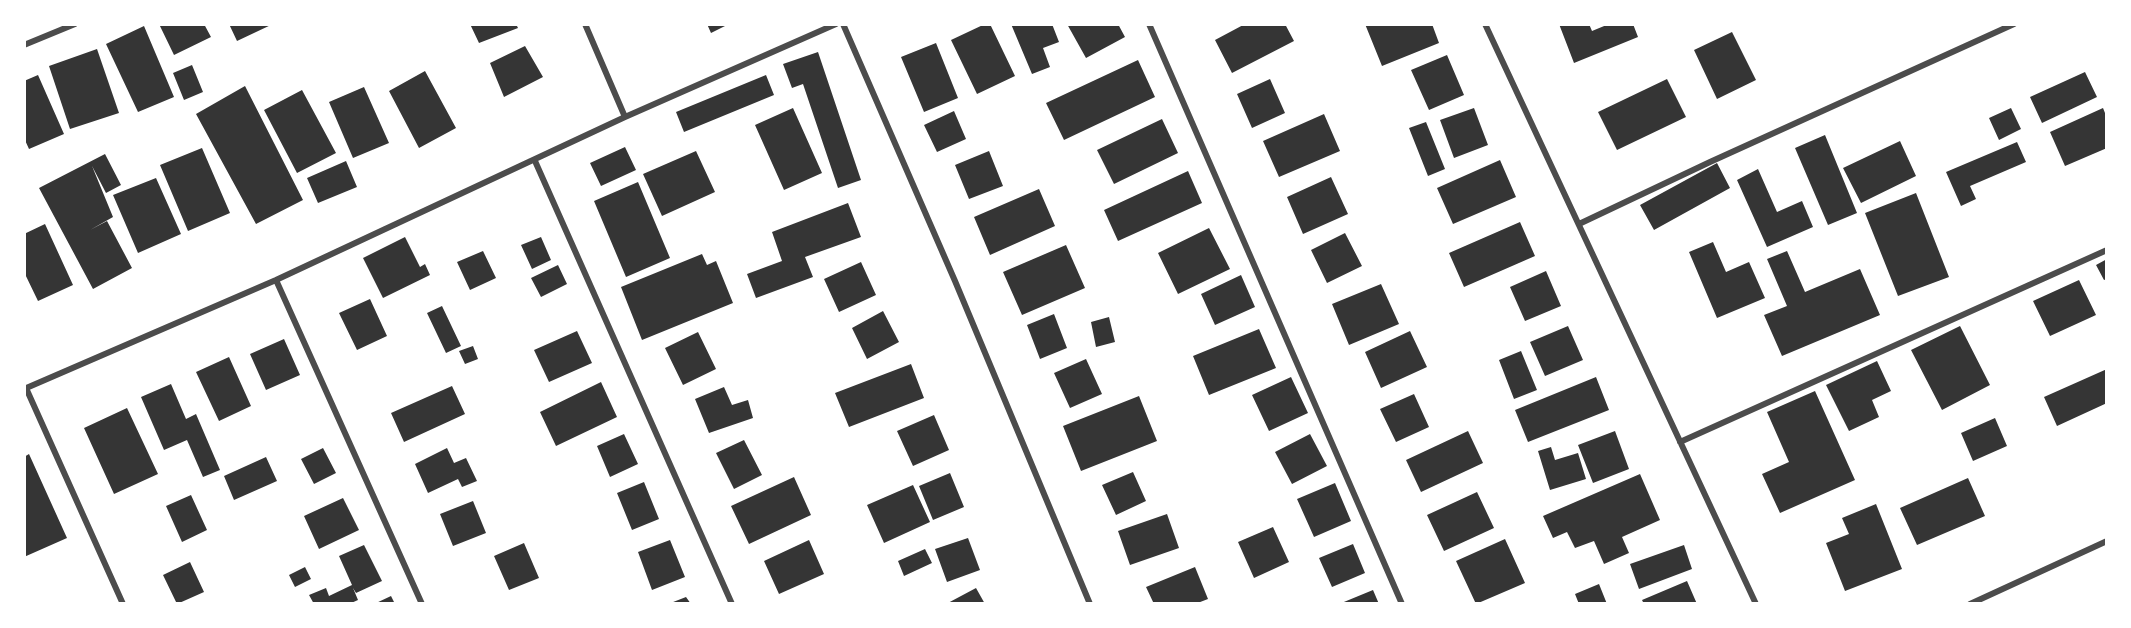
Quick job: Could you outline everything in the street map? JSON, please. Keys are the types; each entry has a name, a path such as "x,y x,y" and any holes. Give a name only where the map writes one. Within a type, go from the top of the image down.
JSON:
{"street":[{"path":"24,45 75,24"},
{"path":"585,24 625,117"},
{"path":"123,604 25,389 276,280 625,117 836,24"},
{"path":"843,24 955,281 1090,604"},
{"path":"1149,24 1402,604"},
{"path":"1485,24 1756,604"},
{"path":"1579,224 2014,24"},
{"path":"535,161 732,604"},
{"path":"1680,442 2107,250"},
{"path":"276,280 422,604"},
{"path":"1970,604 2107,541"}],"building":[{"path":"159,24 204,24 211,37 174,55"},
{"path":"229,24 273,24 237,41"},
{"path":"470,24 516,24 518,28 479,43"},
{"path":"707,24 729,24 711,33"},
{"path":"985,24 990,24 1015,76 977,94 951,40"},
{"path":"1011,24 1052,24 1059,42 1043,48 1050,67 1032,74"},
{"path":"1067,24 1118,24 1125,37 1086,58"},
{"path":"1245,24 1285,24 1294,41 1232,73 1215,40"},
{"path":"1365,24 1432,24 1439,43 1382,66"},
{"path":"1559,24 1589,24 1592,31 1609,24 1633,24 1638,37 1574,63"},
{"path":"144,26 174,97 138,112 106,44"},
{"path":"1732,32 1756,80 1717,99 1694,50"},
{"path":"936,43 958,98 924,112 901,57"},
{"path":"525,46 543,77 504,97 490,63"},
{"path":"97,49 119,113 70,129 49,66"},
{"path":"818,52 861,180 838,188 803,84 792,88 783,64"},
{"path":"1447,55 1464,95 1429,110 1411,70"},
{"path":"1138,60 1155,97 1064,140 1046,103"},
{"path":"192,65 203,92 184,100 173,73"},
{"path":"425,71 456,128 419,148 389,91"},
{"path":"2085,72 2097,97 2042,123 2030,97"},
{"path":"38,75 64,134 29,149 24,138 24,81"},
{"path":"766,75 774,95 684,132 676,112"},
{"path":"1270,79 1285,113 1252,128 1237,94"},
{"path":"1667,79 1686,117 1617,150 1598,112"},
{"path":"245,86 303,200 256,224 196,114"},
{"path":"364,87 389,143 353,158 329,102"},
{"path":"302,90 336,153 297,173 264,110"},
{"path":"793,108 822,173 784,190 755,125"},
{"path":"1474,108 1488,145 1454,158 1440,120"},
{"path":"2011,108 2021,129 1999,140 1989,118"},
{"path":"2103,108 2107,118 2107,148 2065,166 2050,132"},
{"path":"954,111 966,139 937,152 924,125"},
{"path":"1324,114 1340,151 1279,177 1263,141"},
{"path":"1162,119 1178,153 1114,184 1097,150"},
{"path":"1426,122 1445,169 1428,176 1409,128"},
{"path":"1825,135 1857,213 1828,225 1795,148"},
{"path":"1900,141 1916,176 1861,203 1843,168"},
{"path":"2017,142 2026,162 1970,186 1976,199 1961,206 1946,172"},
{"path":"625,147 636,170 601,186 590,163"},
{"path":"202,148 230,213 188,231 160,165"},
{"path":"696,151 715,192 662,216 643,174"},
{"path":"989,151 1003,186 969,199 955,165"},
{"path":"105,154 121,185 106,193 92,166 113,217 90,230 107,221 132,268 93,289 39,188"},
{"path":"1500,160 1516,197 1453,224 1437,188"},
{"path":"346,161 357,187 318,203 307,178"},
{"path":"1717,163 1730,188 1654,230 1640,205"},
{"path":"1758,169 1777,212 1802,201 1813,227 1767,247 1737,180"},
{"path":"1188,171 1202,203 1118,241 1104,210"},
{"path":"1331,177 1348,214 1303,234 1287,197"},
{"path":"156,178 181,234 138,253 113,195"},
{"path":"638,182 670,258 626,277 594,201"},
{"path":"1039,189 1055,226 990,255 974,217"},
{"path":"1916,193 1949,277 1898,296 1865,213"},
{"path":"848,203 861,237 805,257 813,277 756,298 747,274 782,261 772,232"},
{"path":"1520,222 1535,256 1464,287 1449,253"},
{"path":"45,224 73,285 38,301 24,272 24,234"},
{"path":"1209,228 1230,269 1178,294 1158,253"},
{"path":"1345,233 1362,266 1327,283 1311,250"},
{"path":"405,237 420,267 425,264 430,275 383,298 363,258"},
{"path":"541,237 551,260 532,269 521,245"},
{"path":"1713,242 1726,272 1749,262 1765,298 1717,318 1689,252"},
{"path":"1066,245 1085,288 1022,315 1003,272"},
{"path":"483,251 496,278 470,290 457,262"},
{"path":"1787,251 1805,292 1860,269 1880,315 1782,356 1764,315 1787,306 1767,259"},
{"path":"702,254 707,265 716,261 733,303 642,340 621,287"},
{"path":"2107,259 2107,279 2104,280 2096,265"},
{"path":"861,262 876,295 839,312 824,279"},
{"path":"558,265 567,284 541,297 531,278"},
{"path":"1546,271 1561,306 1525,321 1510,287"},
{"path":"1241,275 1255,307 1215,325 1201,294"},
{"path":"2079,280 2096,315 2050,336 2033,301"},
{"path":"1381,284 1399,324 1349,345 1332,304"},
{"path":"370,299 387,336 357,350 339,313"},
{"path":"442,306 461,346 446,353 427,313"},
{"path":"883,311 899,342 867,359 852,328"},
{"path":"1054,314 1067,348 1040,359 1027,325"},
{"path":"1109,317 1115,342 1096,347 1091,322"},
{"path":"1568,326 1583,360 1545,376 1530,342"},
{"path":"1960,326 1990,385 1942,410 1911,350"},
{"path":"1259,329 1276,368 1209,395 1193,356"},
{"path":"577,331 592,363 549,382 534,350"},
{"path":"1410,331 1427,367 1381,388 1365,352"},
{"path":"698,332 716,369 683,385 665,348"},
{"path":"284,339 300,375 266,390 250,354"},
{"path":"473,346 478,359 465,364 459,351"},
{"path":"1521,351 1537,390 1514,399 1499,360"},
{"path":"229,357 251,406 219,421 196,372"},
{"path":"1086,359 1102,394 1070,408 1054,373"},
{"path":"1877,361 1891,391 1872,400 1879,417 1849,431 1826,385"},
{"path":"911,364 924,398 849,427 835,393"},
{"path":"2107,369 2107,403 2057,426 2044,397"},
{"path":"1291,377 1308,413 1269,431 1252,395"},
{"path":"1596,377 1609,410 1528,442 1515,410"},
{"path":"601,382 617,417 556,446 540,412"},
{"path":"171,384 186,419 196,414 220,470 203,477 187,440 164,450 141,397"},
{"path":"452,386 465,414 404,442 391,413"},
{"path":"724,387 732,405 748,400 753,418 709,433 695,399"},
{"path":"1815,391 1855,480 1780,513 1762,474 1789,462 1767,412"},
{"path":"1414,394 1429,427 1396,442 1380,409"},
{"path":"1139,396 1157,441 1081,471 1063,426"},
{"path":"127,408 158,474 114,494 84,428"},
{"path":"934,415 949,450 913,466 897,431"},
{"path":"1995,418 2007,446 1973,461 1961,433"},
{"path":"1468,431 1483,463 1421,492 1406,460"},
{"path":"1615,431 1629,469 1593,483 1578,445"},
{"path":"624,434 638,464 610,477 597,446"},
{"path":"1310,434 1327,466 1292,484 1275,452"},
{"path":"744,440 762,475 734,489 716,453"},
{"path":"1551,447 1555,460 1578,453 1586,479 1550,490 1538,451"},
{"path":"323,448 336,473 314,484 301,459"},
{"path":"447,448 454,463 466,458 477,481 462,487 458,479 428,493 415,464"},
{"path":"29,454 67,538 24,557 24,457"},
{"path":"266,457 277,481 234,500 224,476"},
{"path":"1133,472 1146,501 1116,515 1102,485"},
{"path":"950,473 964,507 933,520 919,486"},
{"path":"1640,474 1660,520 1622,537 1629,553 1604,564 1594,541 1575,548 1567,532 1553,538 1543,516"},
{"path":"794,477 811,515 749,544 731,506"},
{"path":"1968,478 1985,516 1917,545 1900,508"},
{"path":"644,482 659,519 632,530 617,493"},
{"path":"1335,483 1351,521 1314,537 1297,499"},
{"path":"913,485 930,522 884,543 867,505"},
{"path":"1477,492 1494,528 1444,551 1427,515"},
{"path":"191,495 207,530 182,542 166,506"},
{"path":"343,498 359,530 319,549 304,516"},
{"path":"473,501 486,533 453,546 440,514"},
{"path":"1876,504 1902,569 1845,591 1826,543 1849,534 1842,518"},
{"path":"1167,514 1179,548 1130,565 1118,531"},
{"path":"1273,527 1289,562 1254,578 1238,542"},
{"path":"968,538 980,570 947,582 935,549"},
{"path":"1505,539 1525,583 1476,604 1456,561"},
{"path":"670,540 685,577 652,590 638,552"},
{"path":"809,540 824,574 779,594 764,561"},
{"path":"524,543 539,578 509,590 494,556"},
{"path":"1353,544 1365,573 1332,587 1319,558"},
{"path":"364,545 382,581 356,593 353,588 358,600 349,604 314,604 309,595 326,588 329,596 352,585 339,556"},
{"path":"1684,545 1692,569 1639,589 1630,564"},
{"path":"925,549 932,563 904,576 898,561"},
{"path":"190,562 204,592 177,604 163,575"},
{"path":"305,567 311,579 295,587 289,575"},
{"path":"1195,567 1208,599 1195,604 1154,604 1146,587"},
{"path":"1687,581 1697,604 1644,604 1642,600"},
{"path":"1599,584 1607,604 1579,604 1575,594"},
{"path":"976,588 985,604 946,604"},
{"path":"1373,590 1379,604 1339,604"},
{"path":"391,596 395,604 374,604"},
{"path":"686,597 691,604 668,604"}]}
